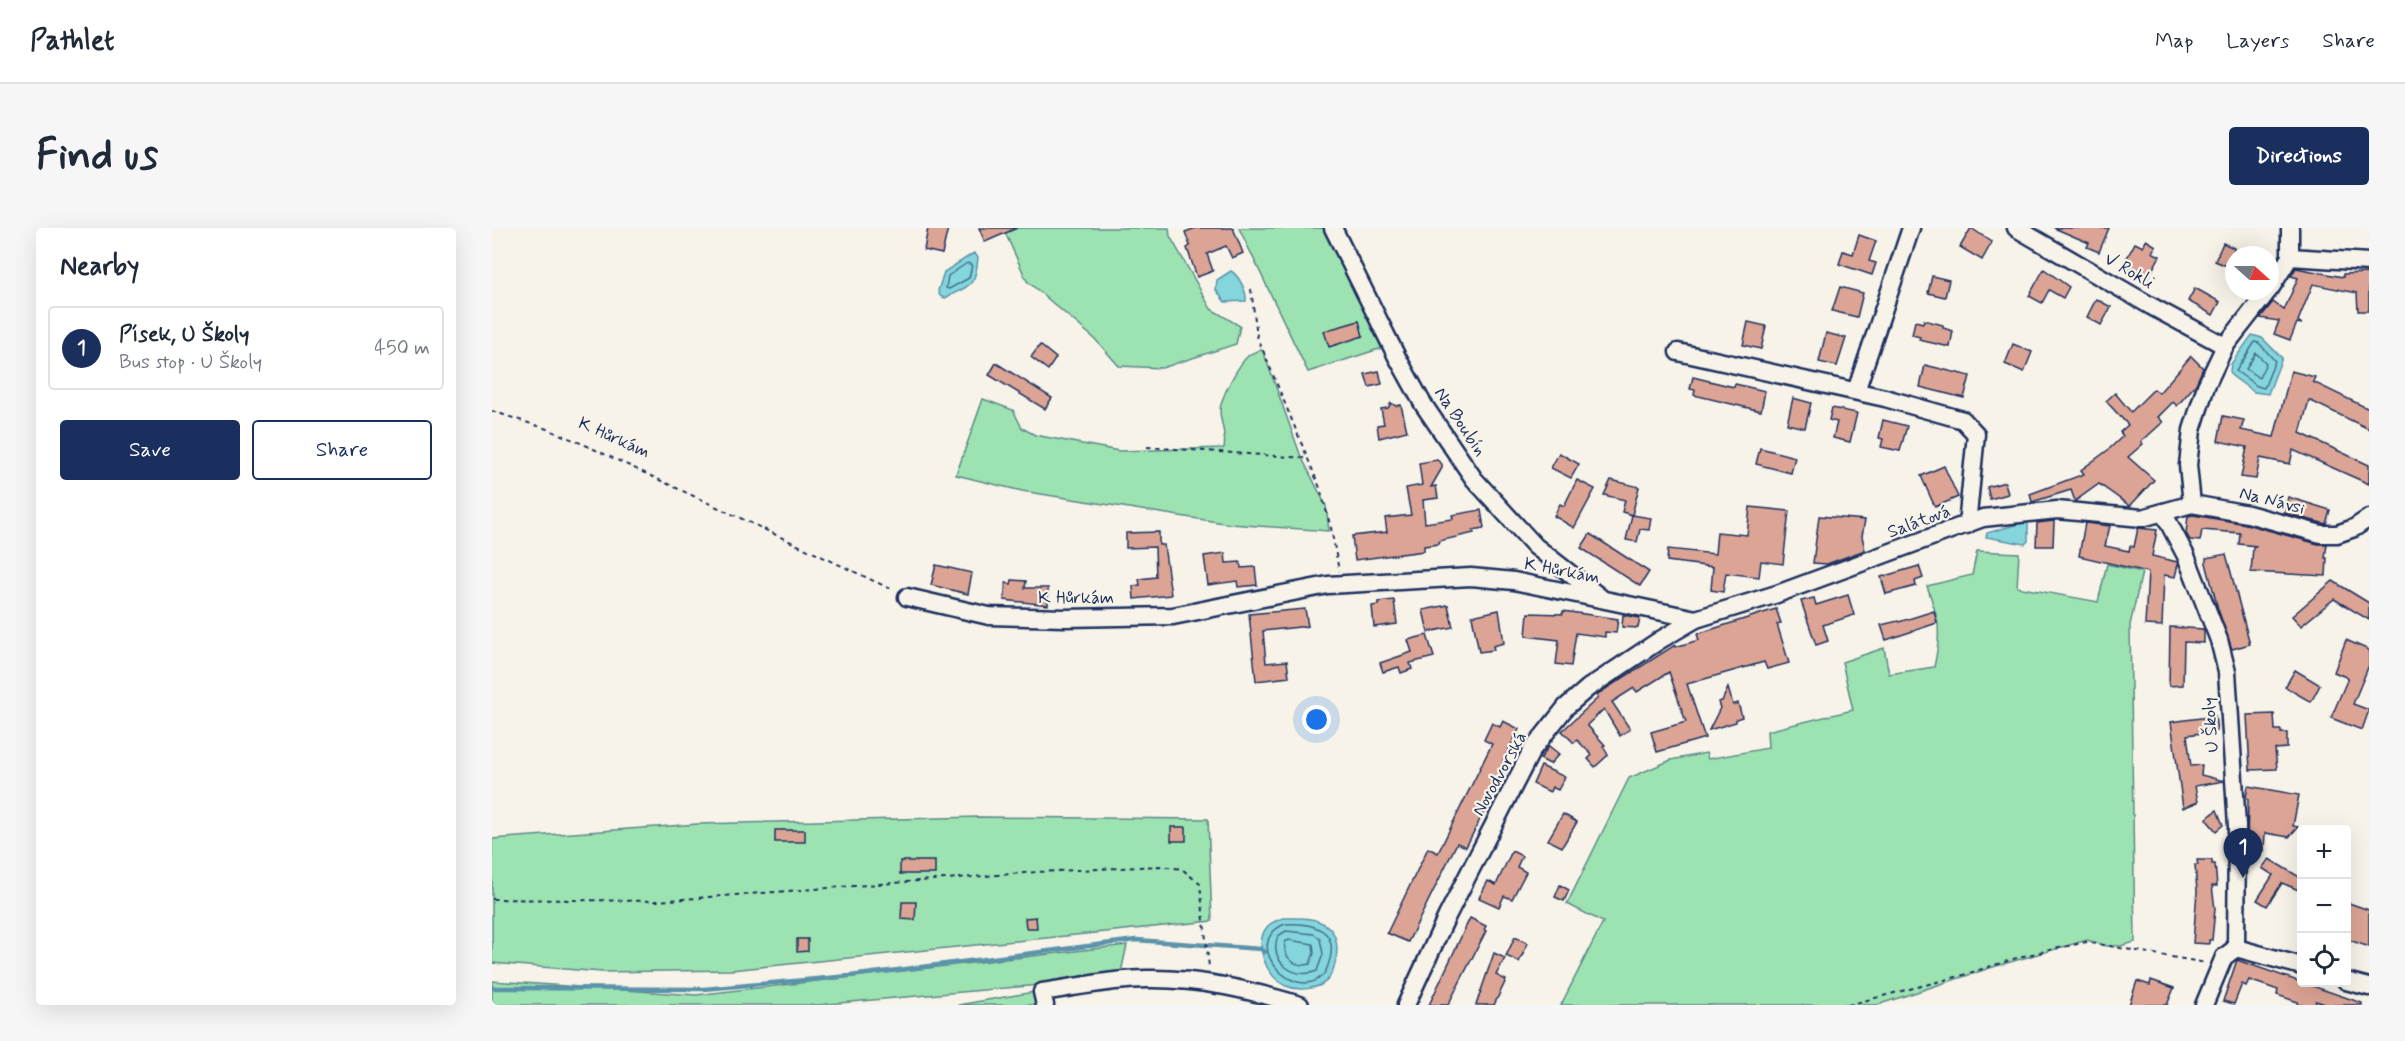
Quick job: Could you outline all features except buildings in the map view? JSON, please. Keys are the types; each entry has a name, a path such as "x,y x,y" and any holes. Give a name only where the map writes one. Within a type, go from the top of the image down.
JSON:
{"street":[{"name":"Na Boubín","path":"1333,228 1423,404 1474,478 1535,546 1603,599"},
{"path":"1856,392 1911,228"},
{"name":"V Rokli","path":"2016,228 2225,346"},
{"path":"2279,274 2290,257 2290,228"},
{"path":"2290,257 2369,262"},
{"path":"2192,504 2188,465 2192,430 2206,386 2225,346 2261,300"},
{"path":"1678,352 1856,392 1963,420 1976,434 1967,525"},
{"name":"Na Návsi","path":"2163,512 2192,504 2248,514 2321,534 2337,534 2354,528 2369,518"},
{"name":"Salátová","path":"1696,619 1777,594 1983,518 2057,510 2142,518 2163,512"},
{"name":"U Školy","path":"2163,512 2186,556 2219,640 2227,672 2237,826 2236,948"},
{"name":"K Hůrkám","path":"907,597 989,616 1065,618 1173,616 1328,585 1471,577 1514,581 1696,619"},
{"name":"Novodvorská","path":"1406,1005 1447,916 1532,750 1566,707 1588,688 1696,619"},
{"path":"2204,1005 2224,957 2236,948 2297,965"},
{"path":"1045,1005 1042,992 1147,978 1210,982 1237,987 1300,1005"},
{"path":"2351,982 2369,987"}],"path":[{"path":"1251,289 1257,336 1320,488 1342,584"},
{"name":"K Hůrkám","path":"492,411 547,429 583,444 907,597"},
{"path":"1147,447 1306,458"},
{"path":"492,899 657,901 1037,872 1160,866 1182,869 1200,884 1208,954"},
{"path":"1848,1005 2023,956 2086,942 2220,966"}],"green space":[{"path":"1003,228 1169,228 1170,236 1211,309 1240,326 1236,344 1162,368 1119,366 1095,339 1027,281"},
{"path":"1239,228 1323,228 1382,348 1308,372"},
{"path":"1261,350 1300,454 1326,506 1329,531 1230,524 1022,491 956,475 983,399 1013,410 1022,428 1035,435 1119,451 1224,448 1225,438 1220,410 1223,397 1244,360"},
{"path":"1977,551 2019,553 2017,587 2098,602 2107,564 2142,572 2130,625 2135,942 2121,946 2107,946 2087,940 1993,967 1877,1005 1561,1005 1603,922 1567,904 1629,778 1671,760 1706,753 1708,759 1768,748 1767,731 1853,710 1842,662 1884,648 1889,674 1934,667 1938,626 1927,586 1972,575"},
{"path":"980,817 1208,819 1212,921 731,970 602,972 492,963 492,839 698,824"},
{"path":"1127,945 1120,977 1117,978 817,1005 492,1005 492,981 696,995"},
{"path":"1034,992 1036,1005 958,1005"}],"water":[{"path":"974,253 978,257 977,267 970,284 945,298 940,296 938,291 944,272"},
{"path":"1231,271 1242,284 1246,301 1225,302 1216,290 1217,280"},
{"path":"2252,335 2262,338 2282,358 2268,394 2254,392 2232,376 2230,371 2231,364"},
{"path":"2025,522 2028,524 2028,541 2025,544 1986,537 1987,533"},
{"path":"1283,918 1316,920 1333,932 1337,955 1329,978 1321,985 1303,989 1286,986 1279,982 1268,968 1262,951 1263,934 1270,924"}],"waterway":[{"path":"492,988 704,989 850,976 1136,940 1261,949 1265,952"}],"place":[{"name":"Písek, U Školy","path":"2243,878"}]}
